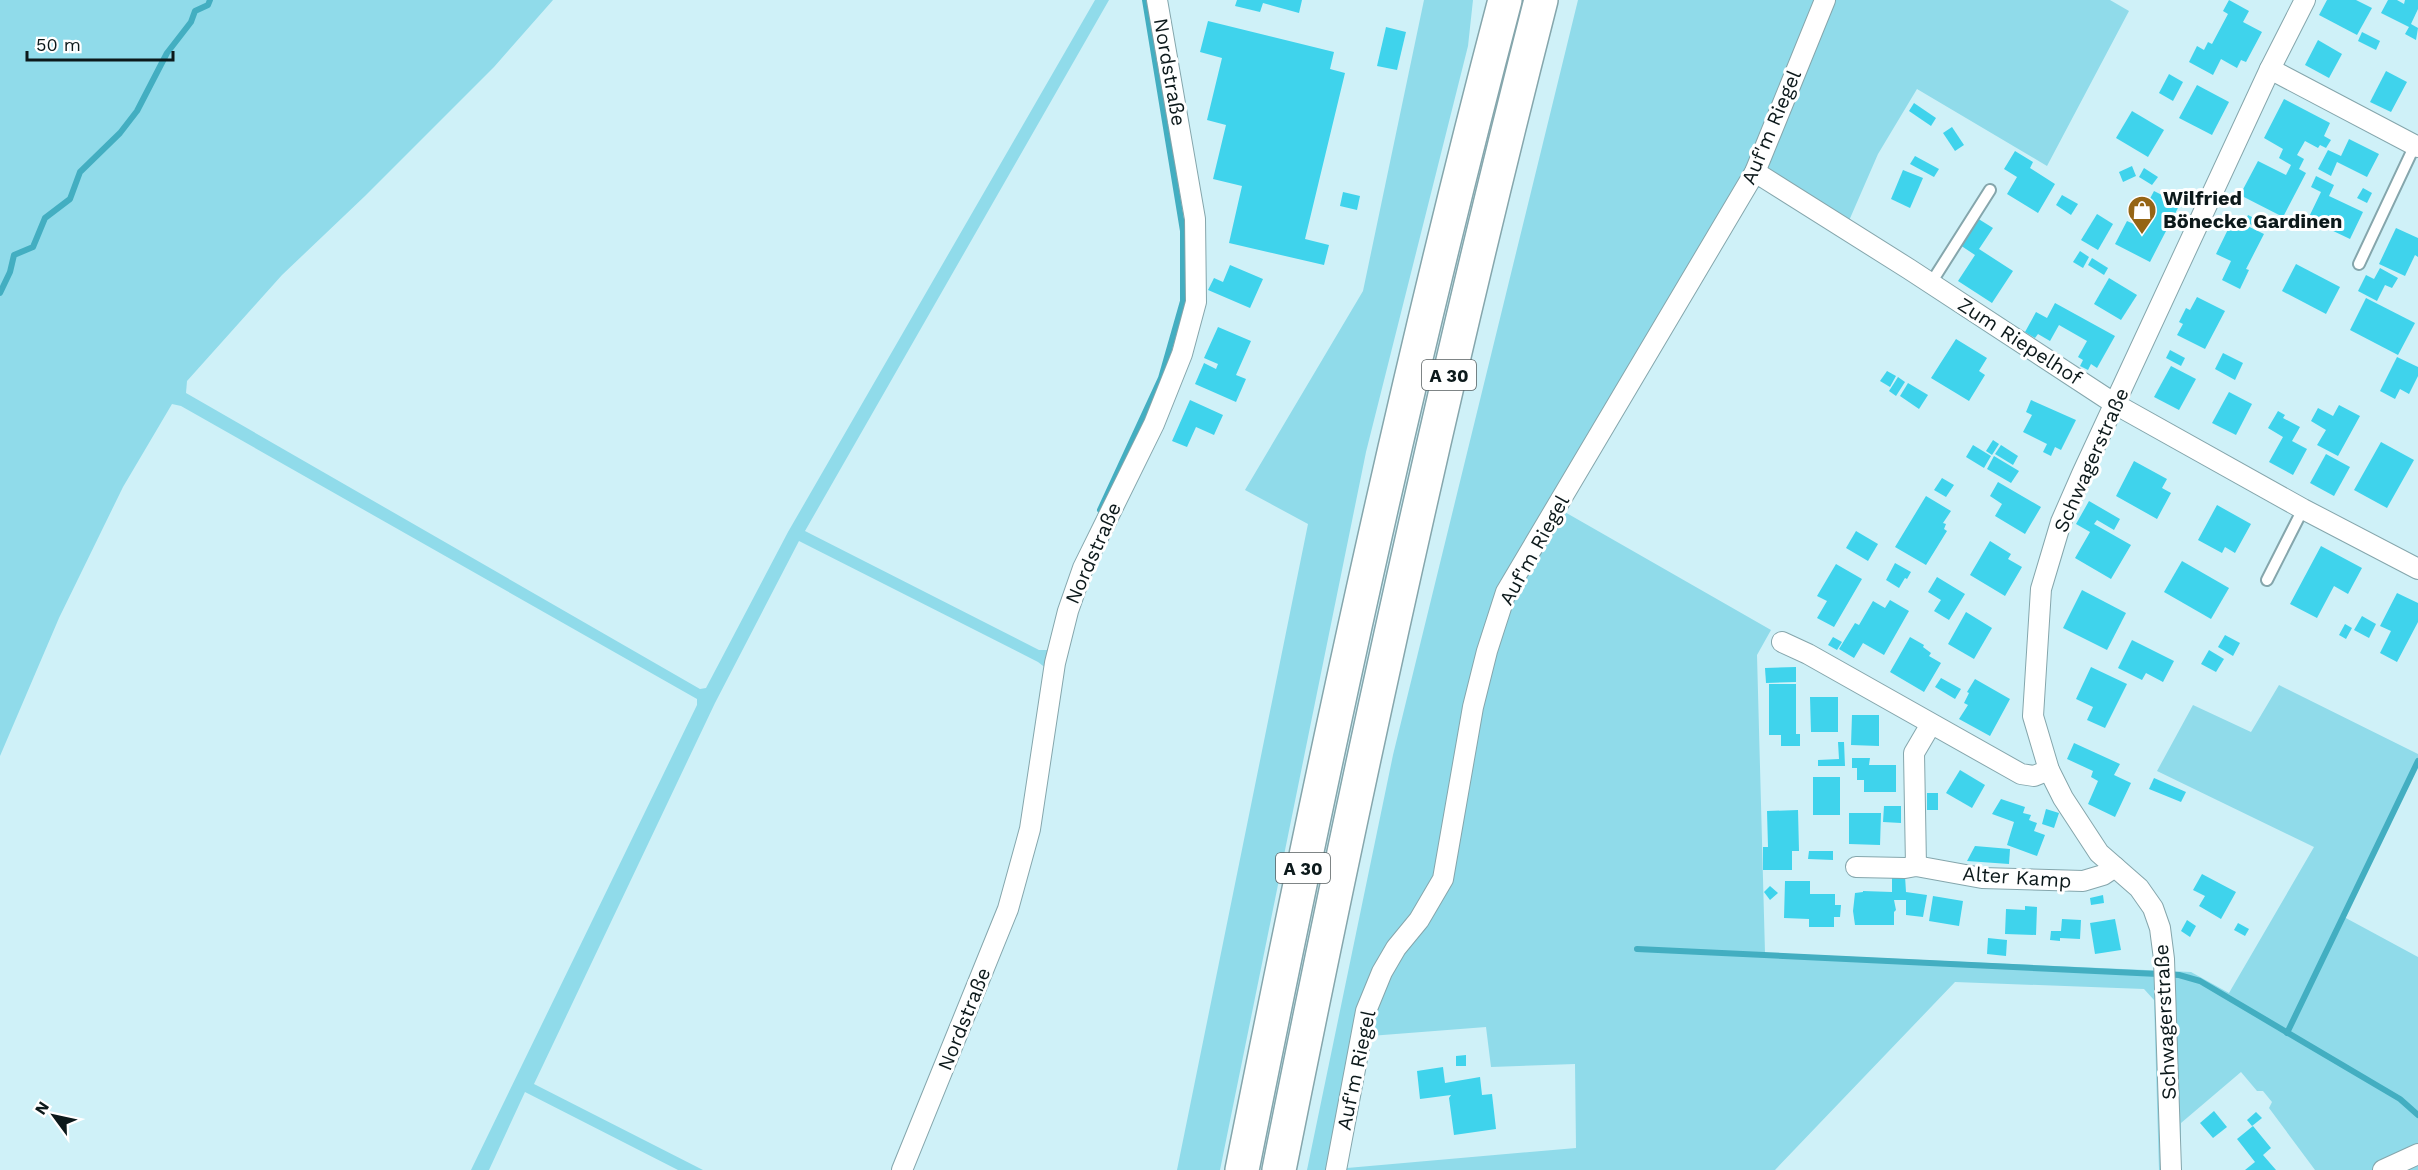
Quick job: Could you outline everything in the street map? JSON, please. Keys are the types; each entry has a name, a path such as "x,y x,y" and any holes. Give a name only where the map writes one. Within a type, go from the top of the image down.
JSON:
{"highway":[{"path":"1482,84 1473,57 1484,0"},
{"name":"A 30","path":"1242,1170 1293,913 1368,567 1432,284 1505,0"},
{"name":"A 30","path":"1278,1170 1333,897 1396,609 1452,360 1541,0"},
{"path":"1514,108 1546,54 1564,0"}],"street":[{"name":"Nordstraße","path":"902,1170 1008,909 1030,829 1055,663 1068,611 1083,568 1158,414 1182,354 1196,302 1195,219 1157,0"},
{"name":"Auf'm Riegel","path":"1336,1170 1366,1011 1382,972 1396,948 1419,920 1443,879 1473,707 1506,592 1755,172 1825,0"},
{"name":"Schwagerstraße","path":"2171,1170 2164,959 2160,928 2153,908 2139,888 2099,853 2063,798 2049,770 2033,716 2041,589 2061,522 2270,69 2305,0"},
{"path":"2270,69 2417,146"},
{"name":"Zum Riepelhof","path":"1755,172 1931,283 2115,404 2303,509 2418,568"},
{"path":"1782,642 1808,654 2021,774 2034,776 2049,770"},
{"path":"1916,866 1914,753 1931,724"},
{"name":"Alter Kamp","path":"1856,867 1905,868 1916,866 1982,878 2083,881 2103,875 2115,867"},
{"path":"2383,1170 2418,1154"}],"lane":[{"path":"2359,264 2417,146"},
{"path":"1931,283 1990,190"},
{"path":"2266,580 2303,509"}],"shaded area":[{"path":"0,0 553,0 494,67 282,275 187,381 186,393 700,689 706,688 788,532 1095,0 1109,0 805,531 1039,650 1050,650 1047,669 1038,662 799,541 715,703 534,1084 703,1170 678,1170 525,1092 489,1170 471,1170 697,705 697,699 181,406 172,404 123,487 59,618 0,756"},
{"path":"1424,0 1473,0 1468,46 1366,452 1220,1170 1177,1170 1308,524 1245,490 1363,291"},
{"path":"1578,0 2110,0 2129,11 2047,166 1917,89 1878,154 1848,223 1764,188 1756,188 1563,511 1771,630 1757,655 1765,953 2191,972 2229,993 2314,847 2157,771 2193,705 2251,732 2279,685 2418,754 2418,765 2344,917 2418,957 2418,1170 2315,1170 2269,1108 2272,1102 2263,1091 2257,1091 2241,1072 2181,1123 2181,1170 2159,1170 2154,1000 2144,989 1955,982 1775,1170 1307,1170 1393,755","holes":["1486,1027 1491,1067 1575,1064 1576,1148 1347,1168 1370,1036"]}],"building":[{"path":"1237,0 1302,0 1299,13 1263,3 1260,12 1235,6"},
{"path":"2229,0 2249,11 2243,22 2262,32 2246,62 2241,60 2237,68 2221,59 2213,75 2189,62 2197,46 2204,50 2208,42 2212,44 2228,14 2223,11"},
{"path":"2327,0 2356,0 2372,8 2357,35 2319,15"},
{"path":"2388,0 2397,0 2404,4 2405,0 2418,0 2418,9 2411,24 2418,28 2416,40 2405,34 2409,27 2381,13"},
{"path":"1208,21 1334,52 1330,69 1345,73 1305,239 1329,245 1324,265 1229,243 1242,186 1213,179 1226,125 1207,120 1222,58 1200,52"},
{"path":"1386,27 1406,32 1397,70 1377,66"},
{"path":"2362,32 2380,41 2376,50 2358,41"},
{"path":"2318,40 2342,54 2329,78 2305,65"},
{"path":"2386,71 2407,82 2391,112 2370,102"},
{"path":"2169,74 2183,82 2173,101 2159,93"},
{"path":"2197,85 2229,102 2212,135 2179,118"},
{"path":"2284,99 2330,123 2324,136 2331,140 2326,148 2320,145 2318,148 2305,141 2297,155 2304,159 2299,169 2306,173 2283,217 2240,195 2258,161 2286,175 2291,165 2279,158 2283,149 2264,138"},
{"path":"1914,103 1936,118 1931,126 1909,111"},
{"path":"2132,111 2164,130 2148,157 2116,138"},
{"path":"1952,127 1964,145 1955,151 1943,133"},
{"path":"2349,139 2379,154 2367,177 2337,162 2331,176 2318,169 2328,150 2341,156"},
{"path":"2015,151 2033,162 2030,168 2055,184 2038,213 2007,194 2017,177 2004,169"},
{"path":"1915,156 1939,169 1934,177 1910,164"},
{"path":"2132,166 2136,176 2123,182 2119,172"},
{"path":"2144,168 2158,177 2152,185 2139,177"},
{"path":"1903,170 1923,178 1910,208 1891,199"},
{"path":"2316,176 2334,185 2329,196 2363,212 2350,239 2308,219 2321,192 2311,187"},
{"path":"2363,188 2372,193 2367,203 2357,198"},
{"name":"Wilfried Bönecke Gardinen","path":"2154,191 2180,204 2150,262 2115,244 2127,221 2136,225"},
{"path":"1343,192 1360,196 1357,210 1340,206"},
{"path":"2062,195 2078,204 2071,215 2056,205"},
{"path":"2097,214 2113,224 2098,250 2081,240"},
{"path":"2248,215 2260,221 2257,227 2245,222"},
{"path":"1977,218 1993,228 1979,249 2013,271 1992,303 1958,281 1975,255 1960,245"},
{"path":"2233,219 2264,234 2246,269 2249,270 2240,289 2222,280 2231,261 2216,254"},
{"path":"2396,228 2418,238 2418,257 2415,255 2405,276 2379,264"},
{"path":"2080,251 2089,257 2083,268 2073,262"},
{"path":"2092,258 2108,268 2104,275 2088,265"},
{"path":"2296,264 2340,287 2326,314 2282,291"},
{"path":"1230,265 1263,279 1250,308 1208,290 1214,278 1223,282"},
{"path":"2380,268 2398,278 2392,288 2385,285 2377,301 2358,291 2366,275 2374,279"},
{"path":"2109,278 2137,295 2121,320 2094,304"},
{"path":"2197,297 2225,311 2205,349 2177,335 2183,324 2179,322 2186,308 2190,310"},
{"path":"2366,298 2415,323 2398,355 2350,330"},
{"path":"2055,303 2115,336 2097,368 2091,364 2088,370 2080,366 2083,360 2078,357 2087,341 2059,325 2050,341 2038,334 2035,338 2025,332 2036,312 2047,318"},
{"path":"1218,327 1251,341 1236,375 1246,379 1236,402 1195,384 1204,363 1216,369 1218,364 1204,358"},
{"path":"1956,339 1987,358 1979,371 1985,375 1969,401 1931,378"},
{"path":"2170,350 2185,358 2181,366 2166,358"},
{"path":"2223,353 2243,363 2235,380 2215,369"},
{"path":"2397,357 2418,367 2418,376 2409,394 2400,389 2395,399 2380,391"},
{"path":"2171,366 2196,379 2179,410 2154,397"},
{"path":"1887,371 1896,376 1890,387 1880,381"},
{"path":"1898,377 1905,382 1896,396 1889,391"},
{"path":"1908,383 1928,395 1919,409 1900,396"},
{"path":"2229,392 2252,404 2236,435 2212,423"},
{"path":"1190,400 1223,415 1214,435 1196,427 1187,447 1172,441"},
{"path":"2031,400 2076,420 2061,450 2055,447 2051,456 2043,452 2047,444 2023,432 2032,415 2026,412"},
{"path":"2339,405 2360,416 2338,456 2317,445 2326,430 2311,421 2318,408 2333,416"},
{"path":"2278,411 2285,415 2283,418 2300,427 2292,441 2307,449 2293,475 2269,462 2283,437 2268,428"},
{"path":"1993,440 1999,444 1992,455 1986,451"},
{"path":"2381,442 2414,460 2387,508 2354,490"},
{"path":"1973,445 1991,456 1984,468 1966,457"},
{"path":"2001,445 2018,456 2013,465 1995,454"},
{"path":"2326,454 2350,467 2334,496 2310,483"},
{"path":"1994,456 2019,471 2011,483 1987,469"},
{"path":"2134,461 2167,479 2162,488 2171,493 2157,519 2116,496"},
{"path":"1942,478 1954,485 1946,497 1934,490"},
{"path":"1998,482 2041,507 2025,534 1995,516 2002,504 1990,496"},
{"path":"1926,496 1951,511 1943,523 1946,524 1944,529 1947,531 1926,565 1895,547"},
{"path":"2089,501 2120,519 2114,530 2097,520 2094,524 2131,545 2111,579 2075,558 2090,532 2076,524"},
{"path":"2217,505 2251,524 2235,553 2225,547 2222,553 2198,540"},
{"path":"1856,531 1878,544 1868,561 1846,548"},
{"path":"1990,541 2011,554 2008,559 2022,567 2005,596 1970,575"},
{"path":"2321,546 2362,568 2348,594 2334,586 2317,618 2290,604"},
{"path":"2182,561 2229,588 2211,619 2164,592"},
{"path":"1895,563 1911,572 1899,588 1886,580"},
{"path":"1836,564 1862,579 1834,627 1817,618 1827,601 1817,596"},
{"path":"1937,577 1965,594 1949,620 1934,611 1941,600 1928,592"},
{"path":"2082,590 2126,613 2107,650 2063,628"},
{"path":"2397,593 2418,603 2418,622 2397,662 2380,653 2391,631 2380,626"},
{"path":"1890,600 1909,611 1884,655 1863,643 1854,658 1839,649 1855,623 1859,625 1873,601 1885,608"},
{"path":"1966,612 1992,628 1974,659 1948,644"},
{"path":"2362,616 2376,624 2369,638 2354,630"},
{"path":"2345,624 2352,628 2346,639 2339,635"},
{"path":"2225,635 2240,643 2233,656 2218,647"},
{"path":"1833,637 1842,642 1837,650 1828,645"},
{"path":"1910,637 1924,645 1923,647 1931,653 1929,656 1941,663 1924,692 1890,672"},
{"path":"2132,640 2174,661 2163,682 2146,673 2142,680 2118,668"},
{"path":"2209,650 2224,659 2216,672 2201,664"},
{"path":"1796,667 1796,682 1766,683 1765,668"},
{"path":"2091,667 2127,684 2105,728 2087,720 2093,707 2076,699"},
{"path":"1941,678 1961,689 1955,699 1935,687"},
{"path":"1975,679 2010,699 1990,736 1959,719 1968,705 1964,703 1969,693 1967,692"},
{"path":"1769,684 1796,684 1796,734 1800,734 1800,746 1781,746 1781,735 1769,735"},
{"path":"1810,697 1838,697 1838,732 1811,732"},
{"path":"1852,715 1879,715 1879,746 1851,745"},
{"path":"1838,742 1844,742 1845,766 1818,766 1818,760 1839,759"},
{"path":"2074,743 2120,764 2114,775 2131,783 2115,817 2088,804 2098,781 2091,777 2093,771 2067,759"},
{"path":"1852,758 1870,758 1869,765 1896,765 1896,792 1864,792 1864,780 1857,780 1857,768 1852,768"},
{"path":"1960,770 1985,785 1972,808 1946,793"},
{"path":"1813,777 1840,777 1840,815 1813,815"},
{"path":"2154,778 2186,792 2181,802 2149,789"},
{"path":"1927,793 1938,793 1938,810 1927,810"},
{"path":"2001,799 2025,807 2023,813 2031,815 2029,820 2037,823 2034,831 2045,835 2037,856 2007,845 2014,822 1992,814"},
{"path":"1884,806 1901,806 1901,823 1883,822"},
{"path":"2046,809 2059,813 2054,828 2042,824"},
{"path":"1798,810 1799,851 1792,851 1792,870 1763,870 1763,847 1768,847 1767,811"},
{"path":"1849,813 1881,813 1880,845 1849,844"},
{"path":"1975,846 2010,849 2009,864 1967,861"},
{"path":"1809,851 1833,851 1833,860 1808,859"},
{"path":"2202,874 2236,892 2221,919 2199,906 2205,896 2193,890"},
{"path":"1892,876 1905,876 1906,892 1927,895 1923,917 1906,915 1906,900 1894,900 1896,910 1894,925 1855,925 1853,911 1855,893 1892,892"},
{"path":"1785,881 1810,881 1810,894 1835,894 1835,905 1841,905 1840,917 1834,917 1834,927 1809,927 1809,919 1784,918"},
{"path":"1770,886 1778,893 1770,900 1764,892"},
{"path":"2103,895 2104,903 2091,905 2090,898"},
{"path":"1933,896 1963,901 1959,926 1929,921"},
{"path":"2025,906 2037,907 2036,935 2005,934 2006,909 2025,910"},
{"path":"2062,919 2081,920 2080,939 2050,940 2051,931 2061,931"},
{"path":"2115,919 2121,950 2095,954 2090,923"},
{"path":"2187,920 2196,926 2190,937 2181,931"},
{"path":"2238,923 2249,929 2245,936 2234,930"},
{"path":"1988,938 2007,940 2006,956 1987,954"},
{"path":"1466,1055 1466,1066 1456,1066 1456,1056"},
{"path":"1443,1067 1445,1083 1480,1077 1482,1095 1492,1094 1496,1129 1454,1135 1449,1098 1451,1095 1420,1099 1417,1071"},
{"path":"2214,1111 2227,1127 2213,1138 2200,1123"},
{"path":"2256,1112 2262,1118 2252,1126 2247,1120"},
{"path":"2253,1126 2271,1148 2263,1155 2276,1170 2245,1170 2255,1162 2237,1139"}],"waterway":[{"path":"0,293 10,272 14,255 33,247 45,218 70,199 80,172 120,133 137,111 167,53 191,22 195,11 208,5 210,0"},
{"path":"1100,510 1161,378 1183,301 1183,231 1145,0"},
{"path":"2287,1033 2418,761"},
{"path":"1637,949 2179,975 2200,981 2400,1099 2418,1115"}],"place":[{"name":"Wilfried Bönecke Gardinen","path":"2142,236"}]}
